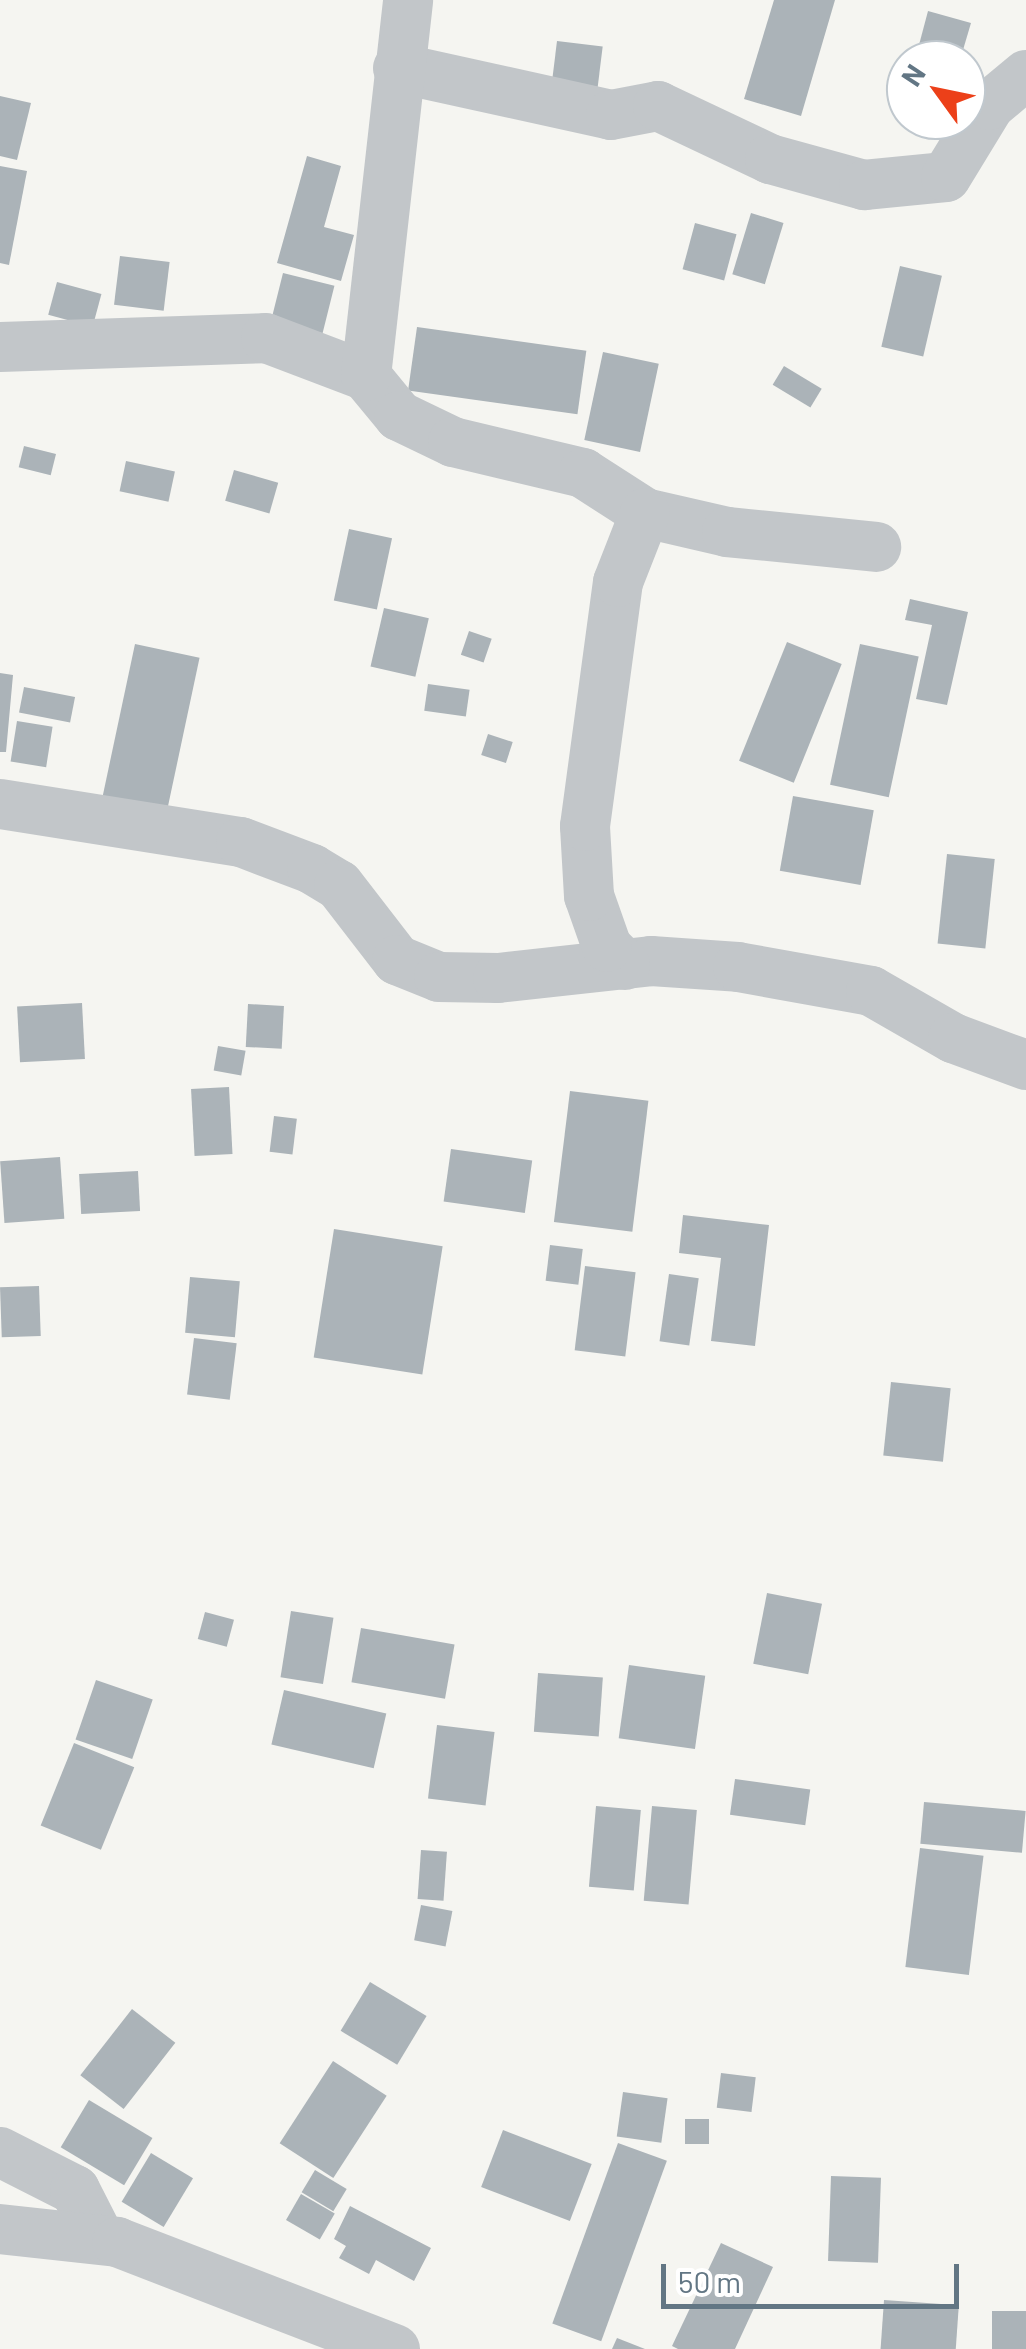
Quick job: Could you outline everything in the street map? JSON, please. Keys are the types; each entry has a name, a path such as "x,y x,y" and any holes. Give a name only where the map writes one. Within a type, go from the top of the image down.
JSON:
{"street":[{"path":"366,376 408,0"},
{"path":"398,68 610,115 658,106 770,160 864,184 946,177 990,106 1026,75"},
{"path":"0,348 266,338 366,376 398,416 453,442 583,473 645,513 727,532 876,546"},
{"path":"624,965 608,947 588,896 585,826 618,582 645,513"},
{"path":"0,804 241,842 312,869 339,885 397,960 439,977 624,965 738,967 871,991 954,1038 1026,1065"},
{"path":"0,2152 81,2221 394,2349"},
{"path":"0,2229 81,2221"}],"building":[{"path":"774,0 835,0 801,116 744,99"},
{"path":"928,11 971,23 966,40 920,40"},
{"path":"557,41 603,47 598,87 552,82"},
{"path":"0,96 31,103 17,160 0,156"},
{"path":"307,156 341,166 324,227 354,235 341,281 277,263"},
{"path":"0,166 27,171 9,265 0,263"},
{"path":"751,213 784,223 765,284 732,274"},
{"path":"695,223 737,234 724,280 683,269"},
{"path":"120,256 170,262 164,311 114,305"},
{"path":"900,266 942,276 923,357 881,347"},
{"path":"283,273 334,286 323,333 271,321"},
{"path":"57,282 101,294 93,327 48,315"},
{"path":"417,327 586,351 577,414 408,390"},
{"path":"603,352 659,364 640,452 584,440"},
{"path":"784,366 822,389 810,408 773,385"},
{"path":"24,446 56,454 51,475 19,467"},
{"path":"126,461 175,471 168,502 120,491"},
{"path":"234,470 278,483 269,513 225,501"},
{"path":"349,529 392,538 377,610 334,600"},
{"path":"910,599 968,612 947,705 916,699 932,625 905,620"},
{"path":"384,608 429,618 415,677 371,666"},
{"path":"469,631 492,639 484,662 461,655"},
{"path":"787,642 842,664 794,783 739,761"},
{"path":"135,644 200,658 165,819 101,805"},
{"path":"860,644 919,656 889,797 830,785"},
{"path":"0,673 13,675 6,752 0,752"},
{"path":"428,684 470,690 466,717 424,711"},
{"path":"24,687 75,697 70,722 19,713"},
{"path":"17,721 53,727 46,767 11,761"},
{"path":"488,734 513,742 506,763 481,755"},
{"path":"793,796 874,810 861,885 780,871"},
{"path":"947,854 995,859 985,949 938,944"},
{"path":"82,1003 85,1059 20,1062 17,1006"},
{"path":"248,1004 284,1006 282,1049 246,1047"},
{"path":"218,1046 246,1051 241,1075 214,1071"},
{"path":"229,1087 233,1154 195,1156 191,1089"},
{"path":"570,1091 648,1101 632,1232 554,1222"},
{"path":"274,1116 297,1119 292,1155 270,1152"},
{"path":"451,1149 532,1160 525,1213 444,1201"},
{"path":"60,1157 64,1219 4,1223 0,1161"},
{"path":"138,1171 140,1211 81,1214 79,1174"},
{"path":"683,1215 769,1225 755,1346 711,1341 721,1258 679,1253"},
{"path":"334,1229 443,1246 422,1375 314,1357"},
{"path":"550,1245 583,1249 578,1285 546,1281"},
{"path":"585,1266 636,1272 625,1357 575,1350"},
{"path":"669,1274 699,1278 689,1346 660,1341"},
{"path":"190,1277 240,1281 235,1337 185,1333"},
{"path":"39,1286 41,1336 2,1337 0,1287"},
{"path":"194,1338 237,1343 230,1400 187,1395"},
{"path":"891,1382 951,1388 943,1462 883,1456"},
{"path":"767,1593 822,1604 808,1674 753,1664"},
{"path":"291,1611 333,1618 323,1684 281,1677"},
{"path":"205,1612 234,1620 227,1647 198,1639"},
{"path":"361,1628 455,1644 445,1699 351,1682"},
{"path":"629,1665 705,1676 695,1749 619,1738"},
{"path":"538,1673 603,1678 599,1736 534,1732"},
{"path":"96,1680 153,1700 132,1759 75,1740"},
{"path":"284,1690 386,1714 374,1768 271,1745"},
{"path":"437,1725 495,1732 486,1806 428,1798"},
{"path":"74,1743 134,1767 101,1850 41,1826"},
{"path":"735,1779 810,1790 805,1825 730,1815"},
{"path":"924,1802 1026,1811 1022,1853 920,1844"},
{"path":"596,1806 641,1810 634,1891 589,1887"},
{"path":"652,1806 697,1810 689,1905 644,1901"},
{"path":"920,1848 984,1856 969,1975 905,1967"},
{"path":"421,1850 447,1852 444,1901 418,1899"},
{"path":"421,1905 452,1911 446,1946 414,1940"},
{"path":"370,1982 427,2016 397,2065 341,2031"},
{"path":"132,2009 175,2043 124,2109 80,2075"},
{"path":"333,2061 387,2096 333,2178 280,2143"},
{"path":"721,2073 756,2077 751,2112 717,2108"},
{"path":"623,2092 668,2098 661,2143 617,2137"},
{"path":"89,2100 152,2138 124,2185 61,2147"},
{"path":"685,2119 709,2119 709,2144 685,2144"},
{"path":"503,2130 592,2164 570,2221 481,2187"},
{"path":"618,2143 667,2161 601,2341 552,2323"},
{"path":"151,2153 193,2178 164,2227 122,2202"},
{"path":"315,2170 347,2189 333,2211 302,2192"},
{"path":"831,2176 881,2178 878,2263 828,2261"},
{"path":"301,2194 335,2214 320,2239 286,2220"},
{"path":"350,2206 431,2248 414,2281 376,2260 369,2274 339,2258 346,2246 334,2239"},
{"path":"721,2243 773,2267 735,2349 678,2349 672,2346"},
{"path":"884,2300 959,2305 956,2349 881,2349"},
{"path":"992,2311 1026,2311 1026,2349 992,2349"},
{"path":"617,2338 645,2349 612,2349"}]}
